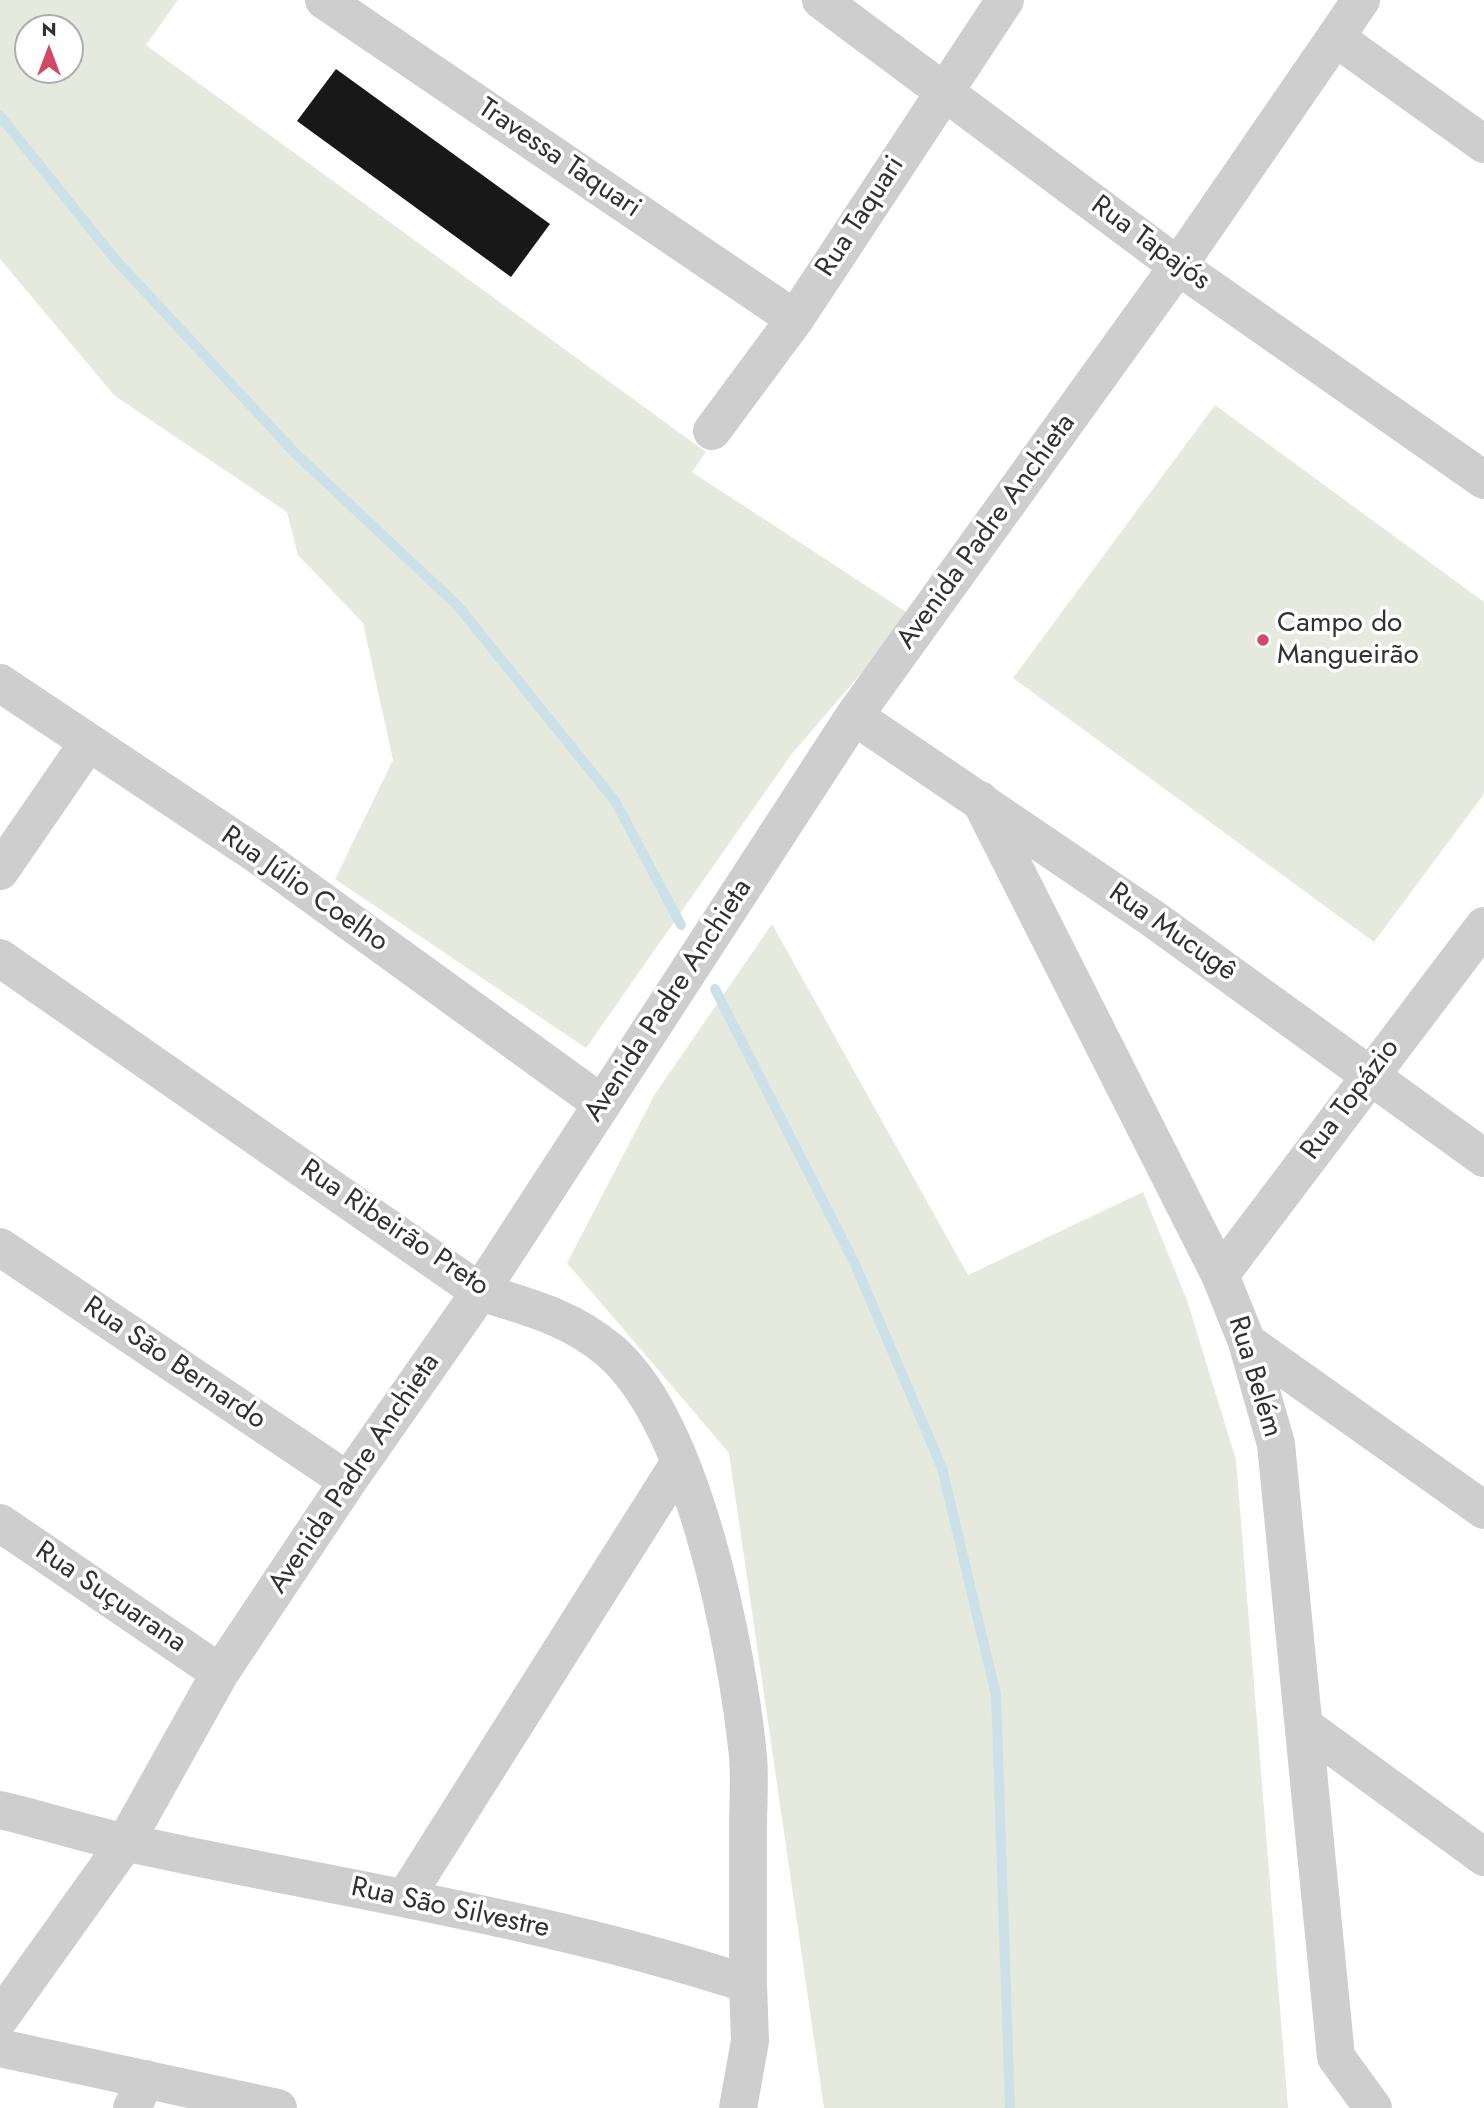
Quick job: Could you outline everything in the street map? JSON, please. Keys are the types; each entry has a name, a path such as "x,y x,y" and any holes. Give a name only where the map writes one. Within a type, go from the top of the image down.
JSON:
{"street":[{"name":"Travessa Taquari","path":"324,0 795,318"},
{"name":"Rua Tapajós","path":"821,0 1178,266 1484,480"},
{"name":"Rua Taquari","path":"712,431 795,318 1005,0"},
{"name":"Avenida Padre Anchieta","path":"0,2018 125,1843 220,1673 348,1481 480,1292 854,716 1178,266 1361,0"},
{"path":"1336,38 1484,144"},
{"name":"Rua Júlio Coelho","path":"0,682 258,855 602,1104"},
{"name":"Rua Mucugê","path":"854,716 1152,918 1484,1158"},
{"path":"0,871 88,743"},
{"name":"Rua Belém","path":"980,800 1220,1275 1247,1342 1276,1444 1306,1727 1329,2011 1336,2057 1373,2108"},
{"name":"Rua Topázio","path":"1220,1275 1484,926"},
{"name":"Rua Ribeirão Preto","path":"0,958 480,1292 560,1316 610,1351 664,1423 680,1462 724,1606 748,1757 748,1984"},
{"name":"Rua São Bernardo","path":"0,1247 348,1481"},
{"path":"1247,1342 1484,1510"},
{"path":"405,1898 680,1462"},
{"name":"Rua Suçuarana","path":"0,1523 220,1673"},
{"path":"1306,1727 1484,1857"},
{"name":"Rua São Silvestre","path":"9,1808 125,1843 405,1898 671,1959 748,1984"},
{"path":"738,2108 750,2041 748,1984"},
{"path":"0,2048 139,2093 278,2108"}],"shaded area":[{"path":"0,0 178,0 146,45 706,452 692,472 911,615 791,755 586,1048 335,879 393,760 363,623 298,555 287,512 115,396 0,259"},
{"name":"Campo do Mangueirão","path":"1215,405 1484,602 1484,794 1374,942 1013,678"},
{"path":"772,924 968,1275 1143,1192 1187,1300 1236,1460 1288,2108 824,2108 729,1453 567,1263 655,1094"}],"building":[{"path":"336,69 550,224 511,277 297,121"}],"waterway":[{"path":"0,116 114,258 295,453 458,606 615,801 681,925"},
{"path":"715,989 855,1264 942,1468 996,1695 1010,2108"}],"place":[{"name":"Campo do Mangueirão","path":"1263,640"}]}
